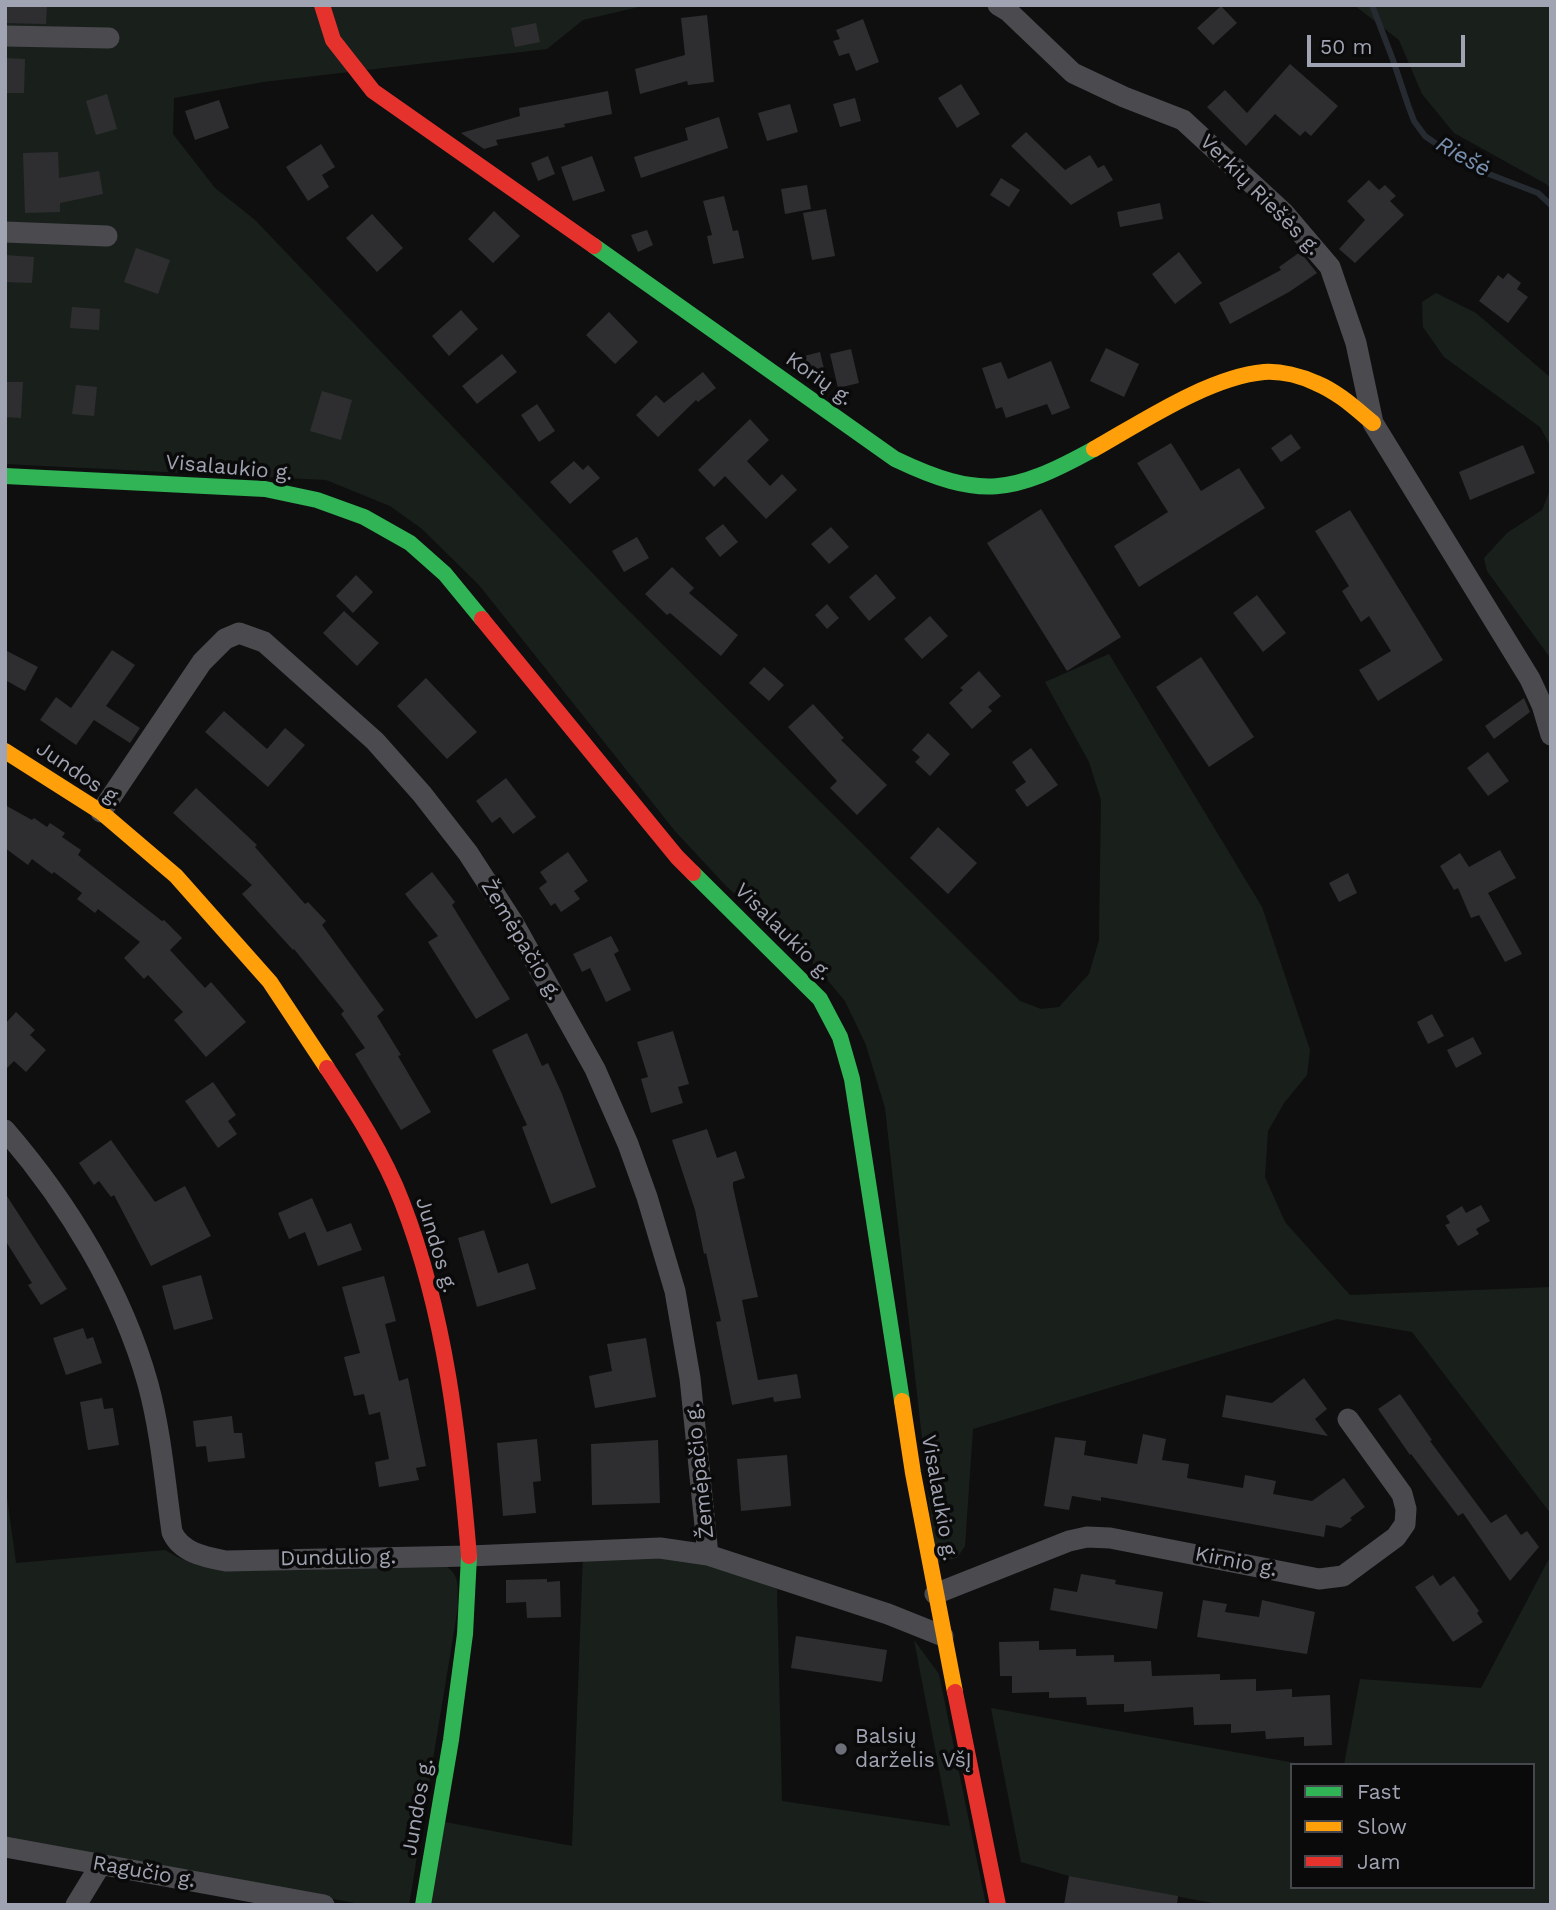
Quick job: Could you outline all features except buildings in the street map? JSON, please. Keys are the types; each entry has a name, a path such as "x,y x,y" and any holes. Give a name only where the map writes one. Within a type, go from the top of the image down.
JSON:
{"street":[{"name":"Korių g.","path":"322,5 333,40 373,91 895,459 931,477 962,485 998,486 1036,480 1200,392 1244,376 1264,372 1298,376 1318,383 1342,397 1373,423"},
{"name":"Verkių Riešės g.","path":"998,5 1008,11 1073,73 1124,97 1184,120 1284,213 1330,267 1356,343 1373,423 1530,679 1551,734"},
{"path":"5,36 109,38"},
{"path":"5,232 107,236"},
{"name":"Visalaukio g.","path":"5,476 265,489 317,500 364,517 410,543 445,574 677,857 820,999 840,1037 852,1079 913,1473 998,1905"},
{"name":"Žemėpačio g.","path":"101,812 202,662 225,639 239,633 264,642 375,741 422,794 468,853 535,960 595,1069 628,1144 675,1292 690,1378 708,1555"},
{"name":"Jundos g.","path":"5,751 101,812 176,876 270,982 347,1098 402,1202 424,1268 441,1334 460,1452 469,1556 465,1634 453,1727 423,1905"},
{"name":"Dundulio g.","path":"5,1130 36,1167 86,1240 132,1337 148,1385 176,1541 196,1553 226,1561 469,1556 660,1548 708,1555 888,1614 943,1636"},
{"name":"Kirnio g.","path":"935,1594 1069,1541 1087,1537 1110,1538 1319,1579 1343,1576 1396,1537 1405,1524 1406,1509 1402,1494 1348,1419"},
{"name":"Ragučio g.","path":"5,1847 324,1905"},
{"path":"76,1905 101,1864"}],"shaded area":[{"path":"5,5 647,5 583,20 547,49 263,82 174,98 173,134 215,188 255,220 622,604 1020,1001 1041,1009 1059,1007 1089,974 1099,940 1101,800 1089,762 1045,682 1109,654 1262,907 1310,1050 1307,1075 1284,1103 1268,1131 1265,1177 1285,1222 1350,1295 1551,1287 1551,1514 1412,1332 1337,1319 973,1429 965,1546 957,1558 936,1563 885,1108 866,1045 845,1001 808,957 727,887 675,831 479,585 422,529 390,506 326,480 5,464"},
{"path":"1354,5 1551,5 1551,189 1454,133 1422,94 1399,40"},
{"path":"1436,293 1476,313 1551,378 1551,447 1540,427 1444,357 1423,327 1422,302"},
{"path":"1551,488 1551,659 1487,571 1484,558 1507,533 1542,510"},
{"path":"5,1483 16,1563 165,1550 193,1563 439,1563 452,1571 458,1586 458,1607 409,1905 366,1905 5,1839"},
{"path":"583,1555 694,1562 727,1570 777,1589 782,1801 950,1826 914,1640 939,1674 986,1905 430,1905 445,1822 572,1846"},
{"path":"1551,1555 1551,1905 1223,1905 1069,1876 1021,1862 991,1708 1295,1763 1290,1763 1290,1889 1535,1889 1535,1763 1344,1763 1360,1679 1481,1688"}],"waterway":[{"name":"Riešė","path":"1372,5 1414,121 1425,136 1468,166 1538,193 1551,205"}],"traffic: fast":[{"path":"594,246 895,459 925,472 974,486 996,486 1018,483 1040,475 1094,449"},
{"path":"5,476 265,489 317,500 364,517 410,543 445,574 482,619"},
{"path":"693,873 820,999 840,1037 852,1079 902,1401"},
{"path":"423,1905 451,1740 465,1634 469,1556"}],"traffic: slow":[{"path":"1094,449 1199,391 1221,382 1264,372 1291,374 1324,387 1373,423"},
{"path":"5,751 101,812 176,876 270,982 327,1068"},
{"path":"902,1401 955,1692"}],"traffic: jam":[{"path":"322,5 333,40 373,91 594,246"},
{"path":"482,619 693,873"},
{"path":"327,1068 387,1167 402,1202 430,1288 455,1421 469,1556"},
{"path":"955,1692 998,1905"}],"place":[{"name":"Balsių darželis VšĮ","path":"841,1749"}]}
